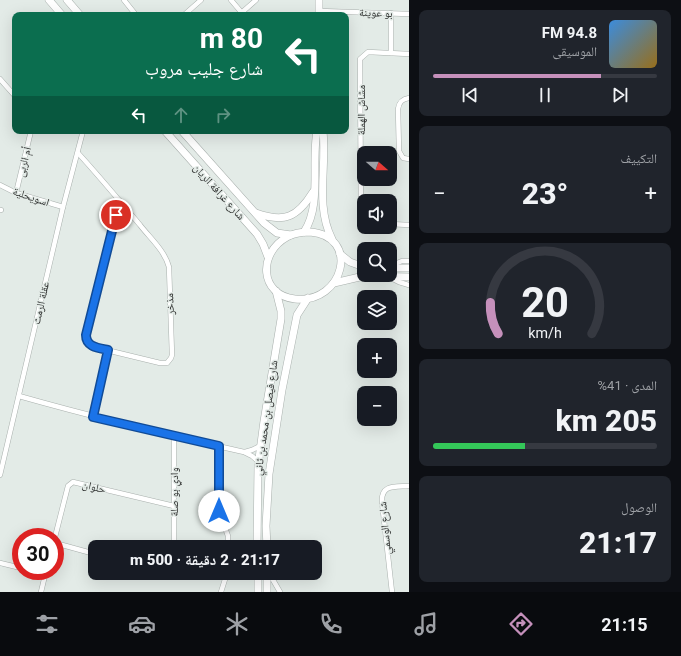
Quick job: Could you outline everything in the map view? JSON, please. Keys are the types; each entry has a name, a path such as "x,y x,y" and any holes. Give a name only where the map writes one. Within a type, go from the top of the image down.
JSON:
{"street":[{"path":"49,0 59,12"},
{"path":"67,0 77,12"},
{"path":"124,0 134,12"},
{"path":"187,12 201,0"},
{"path":"230,0 239,12"},
{"path":"242,12 256,0"},
{"path":"319,0 319,12"},
{"name":"بو عوينة","path":"349,13 409,14"},
{"path":"391,13 391,53"},
{"name":"مشاش الهملة","path":"361,194 360,59 368,52 409,54"},
{"path":"0,79 12,93"},
{"path":"409,98 402,101 398,109 399,151 403,158 409,159"},
{"name":"أم الربى","path":"16,193 30,134"},
{"name":"عقلة الرمث","path":"0,475 1,464 19,396 63,207 82,134"},
{"name":"شارع غرافة الريان","path":"168,134 257,234 268,257"},
{"name":"شارع غرافة الريان","path":"185,134 254,212 274,231 291,235"},
{"path":"304,232 310,223 313,214 317,134"},
{"path":"323,134 323,214 328,230 340,254 350,262 357,264"},
{"path":"315,150 323,151"},
{"name":"مذخر","path":"78,152 119,200 158,247 168,261 172,355 170,361 164,364 90,345 86,340 119,200"},
{"name":"اسويحلية","path":"0,185 16,193 63,207"},
{"path":"254,212 274,218 284,218 305,205 314,190"},
{"path":"397,224 409,225"},
{"path":"334,243 322,234 315,232 304,232 291,235 278,244 268,257 266,266 268,280 276,291 288,298 308,298 320,294 334,283 357,278"},
{"path":"334,283 341,268 340,254"},
{"path":"397,264 402,261 409,261"},
{"path":"397,267 409,268"},
{"path":"397,277 409,277"},
{"path":"397,282 409,285"},
{"name":"شارع فيصل بن محمد بن ثاني","path":"257,540 260,446 281,320 281,311 276,291"},
{"name":"شارع فيصل بن محمد بن ثاني","path":"267,540 269,474 282,390 297,315 308,298"},
{"path":"93,417 108,350"},
{"path":"19,396 93,417 244,452 259,462"},
{"name":"وادي بو صلة","path":"174,437 174,540"},
{"path":"219,446 219,511 228,540"},
{"path":"244,452 260,446"},
{"name":"حلوان","path":"57,528 68,486 73,482 174,506"},
{"name":"شارع الوسمي","path":"392,592 382,498 386,489 409,486"},
{"path":"64,546 88,552"},
{"path":"0,563 12,566"},
{"path":"41,592 44,580"},
{"path":"221,592 225,580"},
{"path":"258,580 258,592"},
{"path":"267,592 268,580"},
{"path":"272,580 280,592"}],"route":[{"path":"116,215 86,335 87,343 94,347 108,350 93,417 174,437 219,446 219,511"}]}
